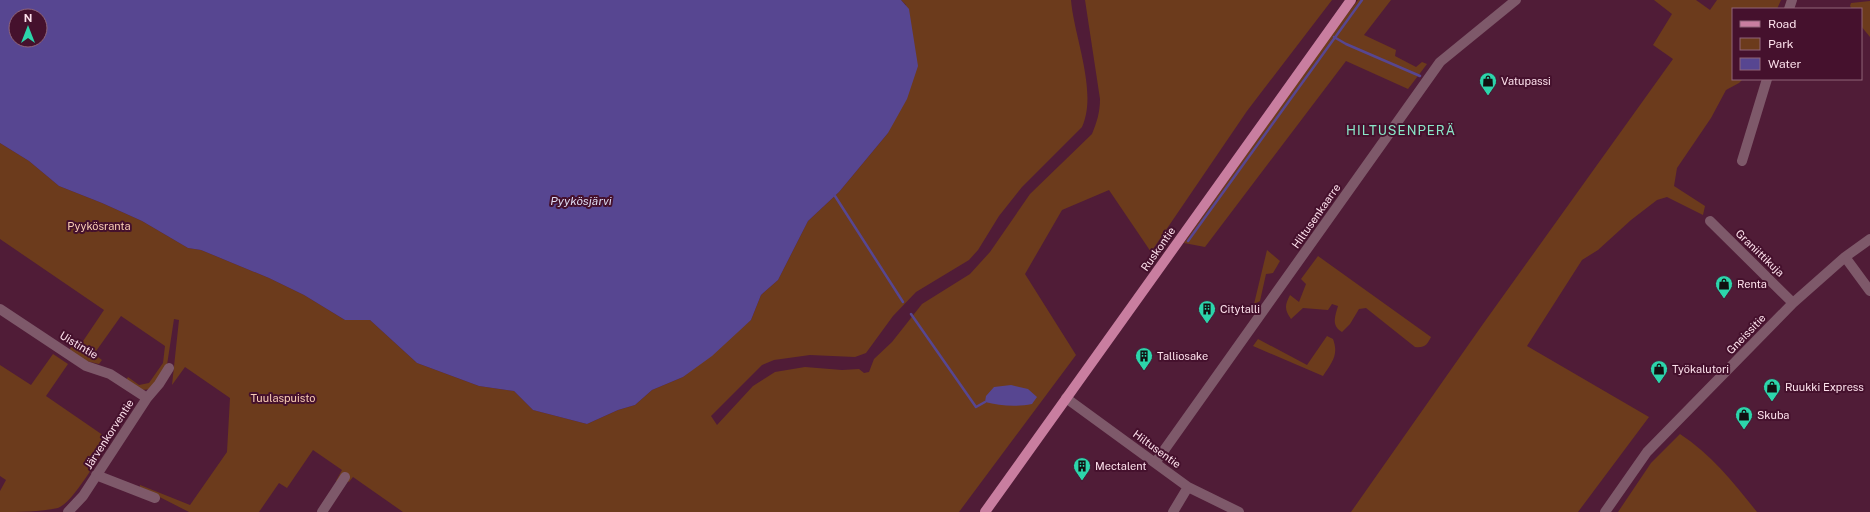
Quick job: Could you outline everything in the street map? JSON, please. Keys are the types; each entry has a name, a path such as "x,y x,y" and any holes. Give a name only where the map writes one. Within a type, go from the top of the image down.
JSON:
{"main road":[{"name":"Ruskontie","path":"985,512 1351,0"}],"street":[{"name":"Hiltusenkaarre","path":"1155,463 1440,62 1516,0"},
{"path":"1742,161 1767,80"},
{"name":"Graniittikuja","path":"1710,221 1793,303"},
{"name":"Gneissitie","path":"1605,512 1647,452 1793,303 1845,257 1870,238"},
{"path":"1845,257 1870,291"},
{"name":"Uistintie","path":"0,309 86,366 110,374 147,398"},
{"name":"Järvenkorventie","path":"68,512 82,496 147,398 159,384 169,368"},
{"name":"Hiltusentie","path":"1066,398 1188,486 1239,512"},
{"path":"96,475 155,498"},
{"path":"322,512 345,477"},
{"path":"1173,512 1188,486"}],"green space":[{"path":"901,0 1071,0 1086,81 1086,113 1082,127 1022,187 999,216 978,250 969,260 916,292 893,316 866,353 855,357 810,355 774,360 762,365 711,416 717,425 753,386 775,372 805,367 842,370 859,369 864,373 869,372 874,359 892,342 922,304 970,274 990,252 1030,194 1092,134 1094,130 1099,113 1100,99 1085,0 1332,0 1247,111 1151,252 1109,190 1062,210 1025,274 1076,355 959,512 403,512 353,477 349,482 336,481 342,470 313,450 287,488 279,483 259,512 189,512 140,487 140,485 190,505 227,452 230,398 185,367 172,385 179,320 174,319 167,365 151,389 142,390 126,380 128,377 139,385 149,383 163,363 165,346 121,316 94,354 102,360 99,364 86,361 69,350 72,346 77,350 104,310 0,239 0,143 29,161 59,186 142,221 188,248 201,250 269,278 304,295 345,320 370,320 417,363 479,386 514,391 533,410 587,424 618,410 635,405 652,390 683,377 751,320 761,295 778,280 808,221 839,192 888,133 906,5"},
{"path":"1358,0 1391,0 1364,35 1396,50 1395,56 1416,67 1422,62 1427,64 1408,89 1346,61 1205,247 1184,243 1331,35"},
{"path":"1654,0 1696,0 1710,10 1717,0 1781,0 1777,8 1732,8 1732,80 1742,80 1726,90 1711,118 1677,168 1674,186 1705,206 1703,215 1667,197 1657,200 1631,220 1598,250 1582,260 1527,346 1649,417 1578,512 1351,512 1483,324 1673,59 1653,45 1672,14"},
{"path":"1870,1 1870,37 1862,27 1862,8 1851,8 1851,3"},
{"path":"1267,250 1280,261 1273,273 1266,274 1260,301 1254,304"},
{"path":"1318,256 1431,337 1427,344 1421,347 1415,347 1366,308 1359,309 1350,324 1342,332 1336,327 1335,324 1338,306 1332,304 1328,310 1303,308 1291,319 1286,310 1288,298 1290,295 1299,302 1306,284 1301,279"},
{"path":"1327,336 1333,339 1335,354 1323,376 1253,346 1258,339 1307,365"},
{"path":"53,354 68,364 46,396 110,440 78,488 64,504 58,508 22,512 0,512 0,491 6,480 0,476 0,365 31,385"},
{"path":"1680,434 1712,460 1731,480 1757,512 1618,512 1651,463"}],"water":[{"name":"Pyykösjärvi","path":"0,0 901,0 909,9 918,66 907,99 888,133 839,192 808,221 778,280 761,295 751,320 712,356 683,377 652,390 635,405 618,410 587,424 533,410 514,391 479,386 417,363 370,320 345,320 304,295 269,278 201,250 188,248 142,221 59,186 29,161 0,143"},
{"path":"1011,385 1028,389 1037,397 1032,404 1020,406 985,402 986,396 994,387"}],"waterway":[{"path":"1188,241 1362,0"},
{"path":"1334,37 1346,44 1420,76"},
{"path":"835,196 903,302"},
{"path":"911,314 976,407 985,402"}],"place":[{"name":"Vatupassi","path":"1488,96"},
{"name":"Renta","path":"1724,299"},
{"name":"Citytalli","path":"1207,324"},
{"name":"Talliosake","path":"1144,371"},
{"name":"Työkalutori","path":"1659,384"},
{"name":"Ruukki Express","path":"1772,402"},
{"name":"Skuba","path":"1744,430"},
{"name":"Mectalent","path":"1082,481"}],"district":[{"name":"HILTUSENPERÄ","path":"1401,130"}],"park label":[{"name":"Pyykösranta","path":"99,226"},
{"name":"Tuulaspuisto","path":"283,398"}]}
